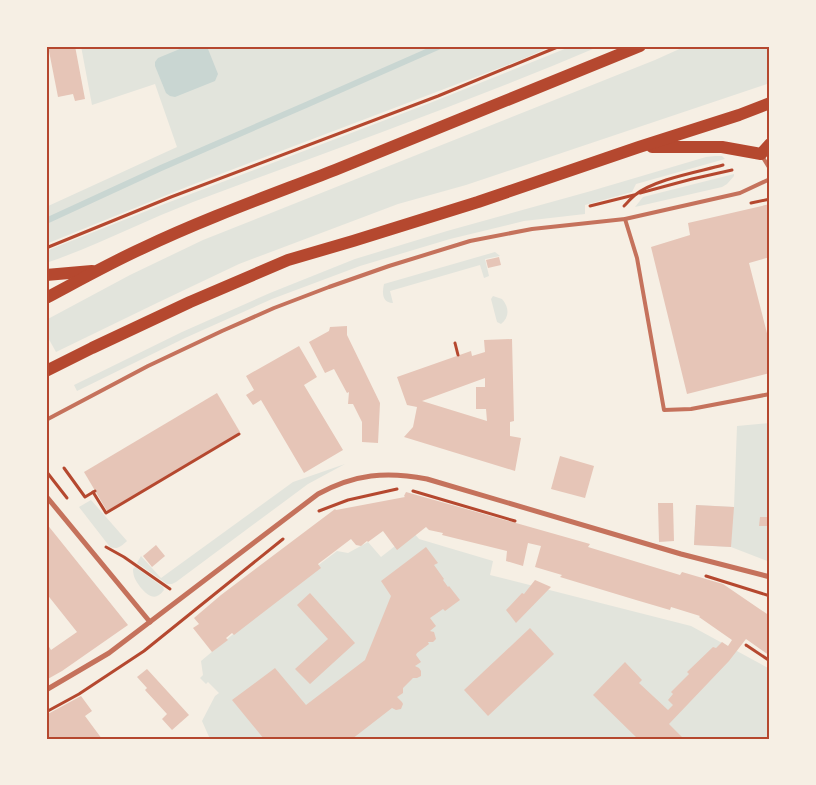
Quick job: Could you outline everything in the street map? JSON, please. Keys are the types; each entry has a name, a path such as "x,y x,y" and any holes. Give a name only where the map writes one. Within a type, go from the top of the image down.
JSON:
{"main road":[{"path":"46,298 142,248 237,207 334,170 640,46"},
{"path":"46,372 182,305 288,260 468,205 770,103"},
{"path":"639,147 722,146 766,149"},
{"path":"46,275 97,271"}],"street":[{"path":"46,690 109,653 318,494 359,478 388,474 427,479 681,554 770,577"},
{"path":"46,496 150,622"}],"lane":[{"path":"766,149 770,168"},
{"path":"46,420 148,366 274,308 389,266 470,241 532,229 625,219 740,193 770,179"},
{"path":"625,219 637,258 664,410 691,409 770,394"}],"path":[{"path":"46,248 171,197 438,96 560,46"},
{"path":"610,220 636,194 649,186 664,180 730,163"},
{"path":"590,206 732,170"},
{"path":"454,343 458,355"},
{"path":"64,468 85,497 94,491 106,513 239,434"},
{"path":"46,471 68,499"},
{"path":"318,511 348,500 402,488"},
{"path":"411,491 522,522"},
{"path":"46,712 79,694 144,651 285,538"},
{"path":"101,540 115,557"},
{"path":"106,547 124,557 170,589 165,594"},
{"path":"699,573 770,596"},
{"path":"746,645 770,661"}],"shaded area":[{"path":"81,46 552,46 523,59 189,186 46,244 46,207 177,147 155,84 92,105"},
{"path":"187,46 208,49 218,74 215,81 175,97 170,96 166,93 155,62 158,58"},
{"path":"572,46 600,46 448,107 193,202 46,263 46,251 430,103"},
{"path":"686,46 770,46 770,83 466,185 398,204 239,264 56,352 46,334 46,320 130,275 203,240"},
{"path":"715,156 722,156 725,159 636,184 632,192 585,205 585,214 524,221 450,239 360,266 272,299 185,338 77,391 74,385 182,332 270,293 355,259 447,231"},
{"path":"734,174 727,184 722,187 635,207 643,197"},
{"path":"495,252 500,256 485,259 489,276 484,278 480,265 390,291 393,303 389,303 384,297 384,284"},
{"path":"493,296 502,299 508,312 501,324 497,322 491,299"},
{"path":"770,423 770,562 731,547 694,545 696,505 734,507 737,426"},
{"path":"345,464 308,484 172,584 167,584 137,563 141,556 161,578 293,482"},
{"path":"91,500 127,541 121,546 117,548 110,547 79,507"},
{"path":"413,532 419,539 493,561 490,575 691,626 770,669 770,739 210,739 202,721 215,696 219,693 208,682 206,684 200,678 203,675 201,661 286,590 337,551 348,553 368,542 381,557"},
{"path":"135,567 163,587 164,590 158,596 152,596 144,591 134,577 133,569"}],"building":[{"path":"48,46 75,46 85,99 75,101 73,94 58,97"},
{"path":"770,204 770,257 749,263 770,345 770,373 687,394 651,247 690,235 688,223"},
{"path":"499,257 501,265 488,268 486,260"},
{"path":"347,326 347,335 380,403 378,443 362,442 362,422 353,404 348,404 349,392 347,393 334,369 325,373 309,342 329,331 330,327"},
{"path":"512,339 514,421 510,422 510,436 521,438 515,471 404,437 413,427 417,407 407,405 397,377 471,351 472,356 485,352 484,340","holes":["485,378 485,387 476,387 476,409 486,409 487,421 422,401"]},
{"path":"299,346 317,377 304,385 343,450 304,473 261,400 253,405 246,395 254,390 246,376"},
{"path":"217,393 240,432 107,511 84,472"},
{"path":"560,456 594,466 585,498 551,489"},
{"path":"406,492 590,544 588,547 680,575 682,572 723,584 770,616 770,656 746,639 729,661 669,724 684,739 638,739 593,695 625,662 642,680 639,683 668,710 673,705 668,700 673,694 671,692 689,674 687,672 713,647 716,648 722,642 728,646 732,640 700,616 671,607 670,610 636,600 560,577 562,575 535,567 541,546 528,543 523,566 506,561 507,551 442,535 443,533 429,530 426,527 397,550 383,531 361,546 356,545 351,539 318,564 321,568 234,635 232,633 226,638 228,640 212,652 193,628 199,624 194,618 221,595 335,509 405,497"},
{"path":"658,503 673,503 674,541 659,542"},
{"path":"696,505 734,507 731,547 694,545"},
{"path":"760,517 770,517 770,526 759,526"},
{"path":"46,523 128,625 46,680 46,642 51,650 77,632 46,593 46,565 48,563 46,561"},
{"path":"156,545 165,556 152,567 143,556"},
{"path":"426,547 438,563 434,565 443,580 460,600 445,611 443,609 430,618 436,626 430,631 434,632 436,639 433,642 428,642 429,644 416,655 421,662 415,666 421,671 421,676 413,678 403,688 403,693 397,697 403,704 401,709 396,710 392,708 352,739 264,739 232,700 275,668 306,705 365,660 391,596 381,581"},
{"path":"535,580 551,587 516,623 506,610 522,593 524,594"},
{"path":"310,593 355,643 310,684 295,669 328,639 297,605"},
{"path":"530,628 554,654 488,716 464,690"},
{"path":"147,669 189,715 172,730 162,719 167,714 145,690 147,688 137,677"},
{"path":"81,696 92,711 85,716 102,739 46,739 46,715"}],"waterway":[{"path":"46,221 161,168 440,46"}]}
